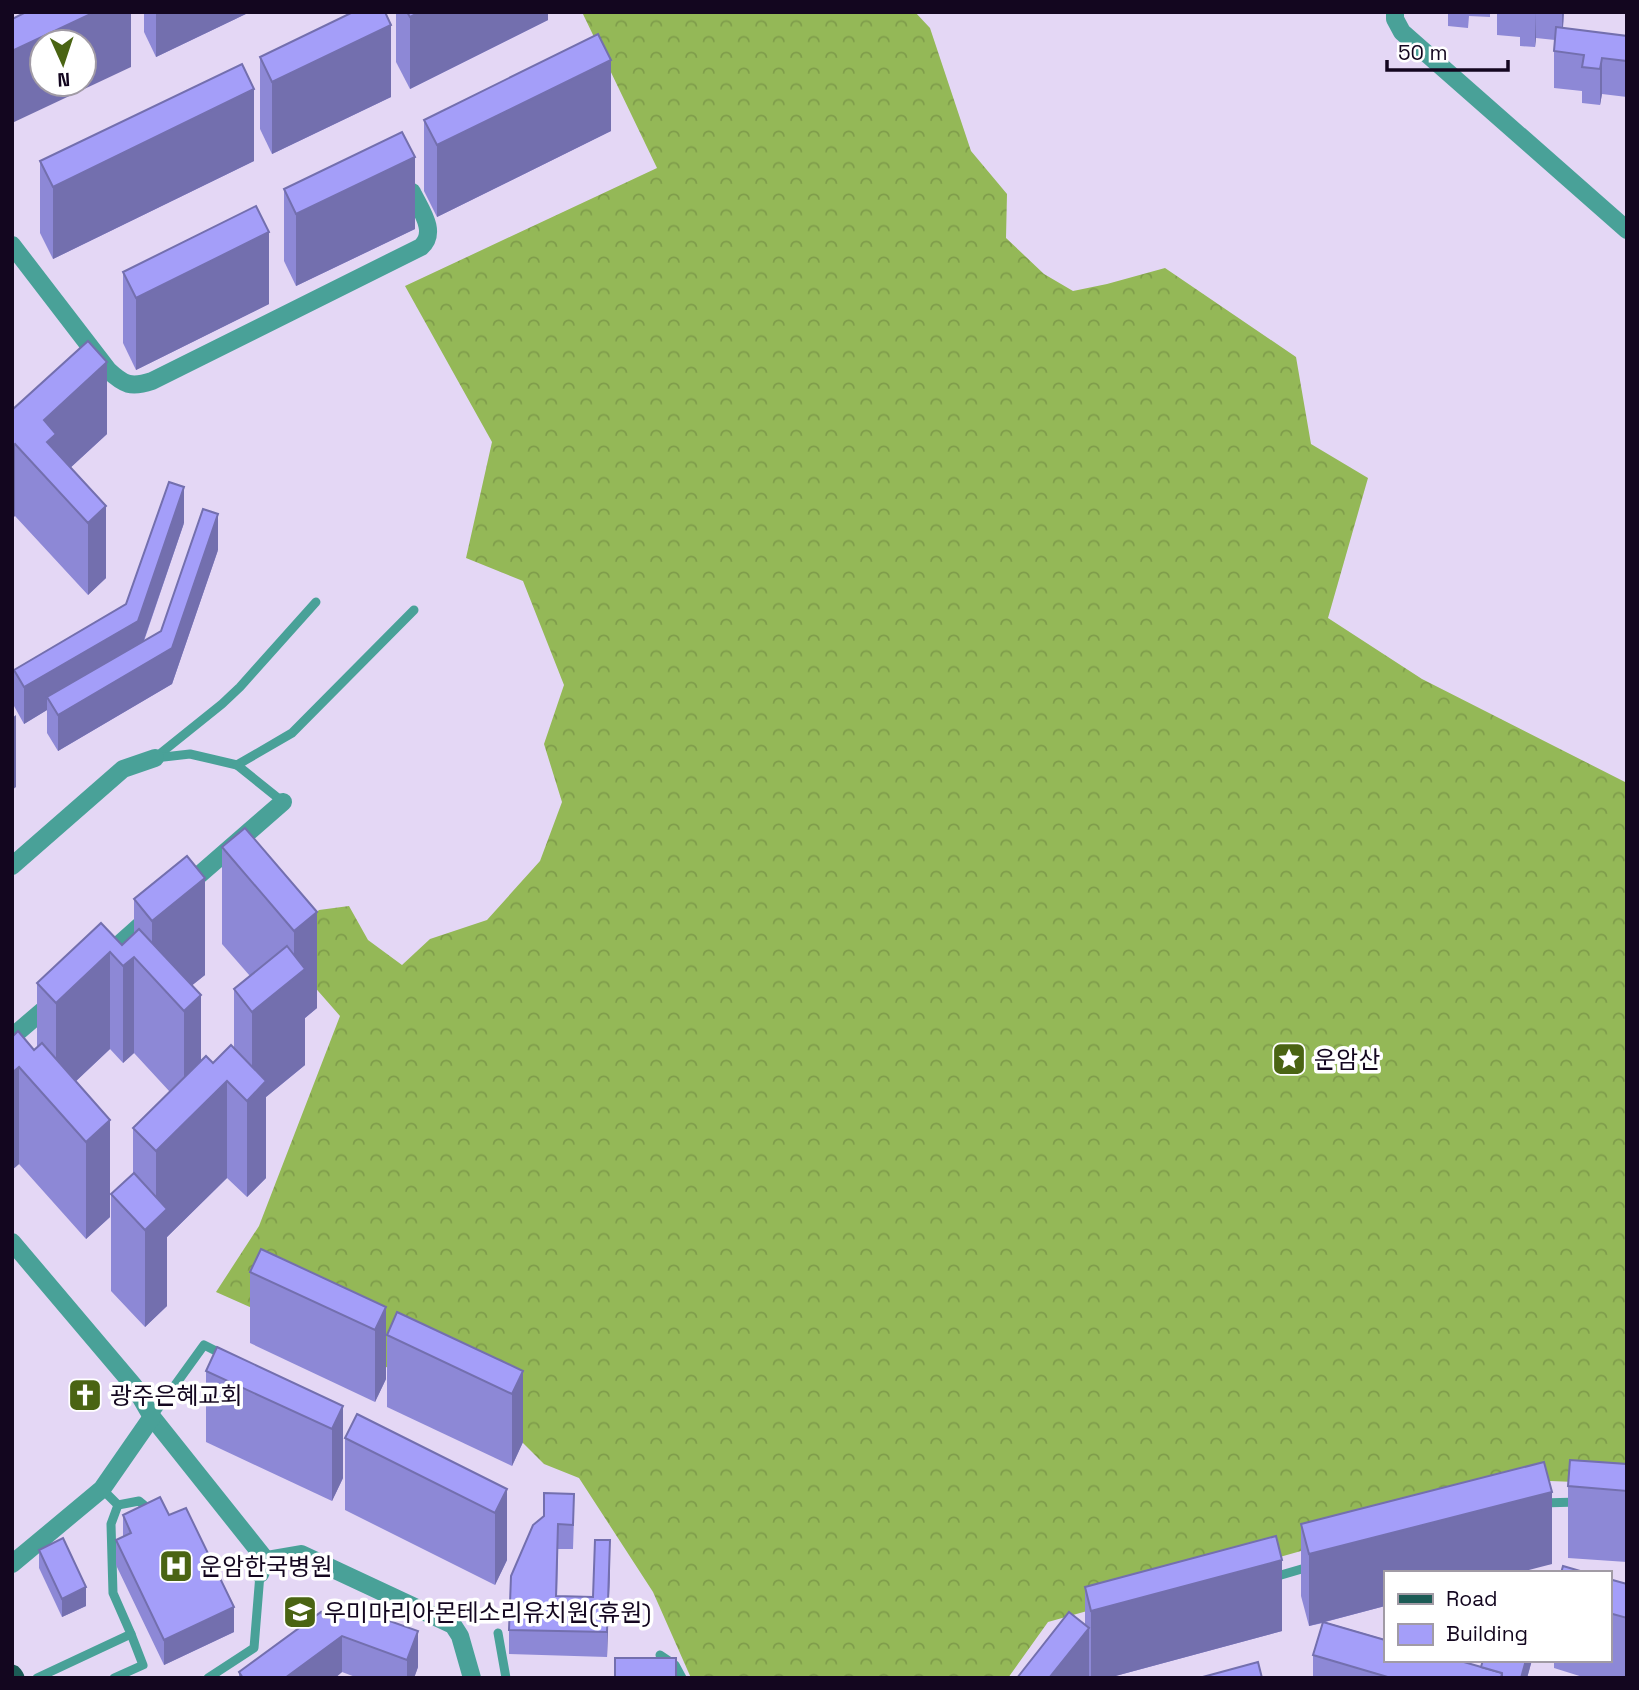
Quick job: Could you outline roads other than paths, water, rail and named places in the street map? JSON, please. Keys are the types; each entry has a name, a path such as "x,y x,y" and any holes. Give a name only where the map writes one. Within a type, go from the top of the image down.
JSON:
{"street":[{"path":"1395,12 1395,19 1402,33 1627,230"},
{"path":"12,245 108,370 125,383 141,384 152,381 421,247 427,242 429,231 412,192"},
{"path":"12,866 123,769 155,758"},
{"path":"96,965 284,802"},
{"path":"12,1037 64,992"},
{"path":"12,1242 134,1386 152,1417 263,1567 300,1553 453,1625 460,1636 472,1678"},
{"path":"12,1564 102,1489 152,1417"}],"lane":[{"path":"155,758 240,687 316,602"},
{"path":"237,765 292,733 414,610"},
{"path":"155,758 190,754 237,765 284,802"},
{"path":"152,1417 204,1345 228,1357"},
{"path":"102,1489 118,1505"},
{"path":"118,1505 139,1501 157,1516"},
{"path":"1528,1504 1570,1501 1593,1503"},
{"path":"114,1678 143,1665 113,1593 111,1524 118,1505"},
{"path":"1260,1581 1327,1562"},
{"path":"208,1678 254,1647 263,1567"},
{"path":"498,1633 506,1678"},
{"path":"37,1678 131,1634"},
{"path":"660,1655 675,1665 682,1678"}],"place":[{"name":"운암산","path":"1289,1059"},
{"name":"광주은혜교회","path":"85,1395"},
{"name":"운암한국병원","path":"176,1566"},
{"name":"우미마리아몬테소리유치원(휴원)","path":"300,1612"}]}
